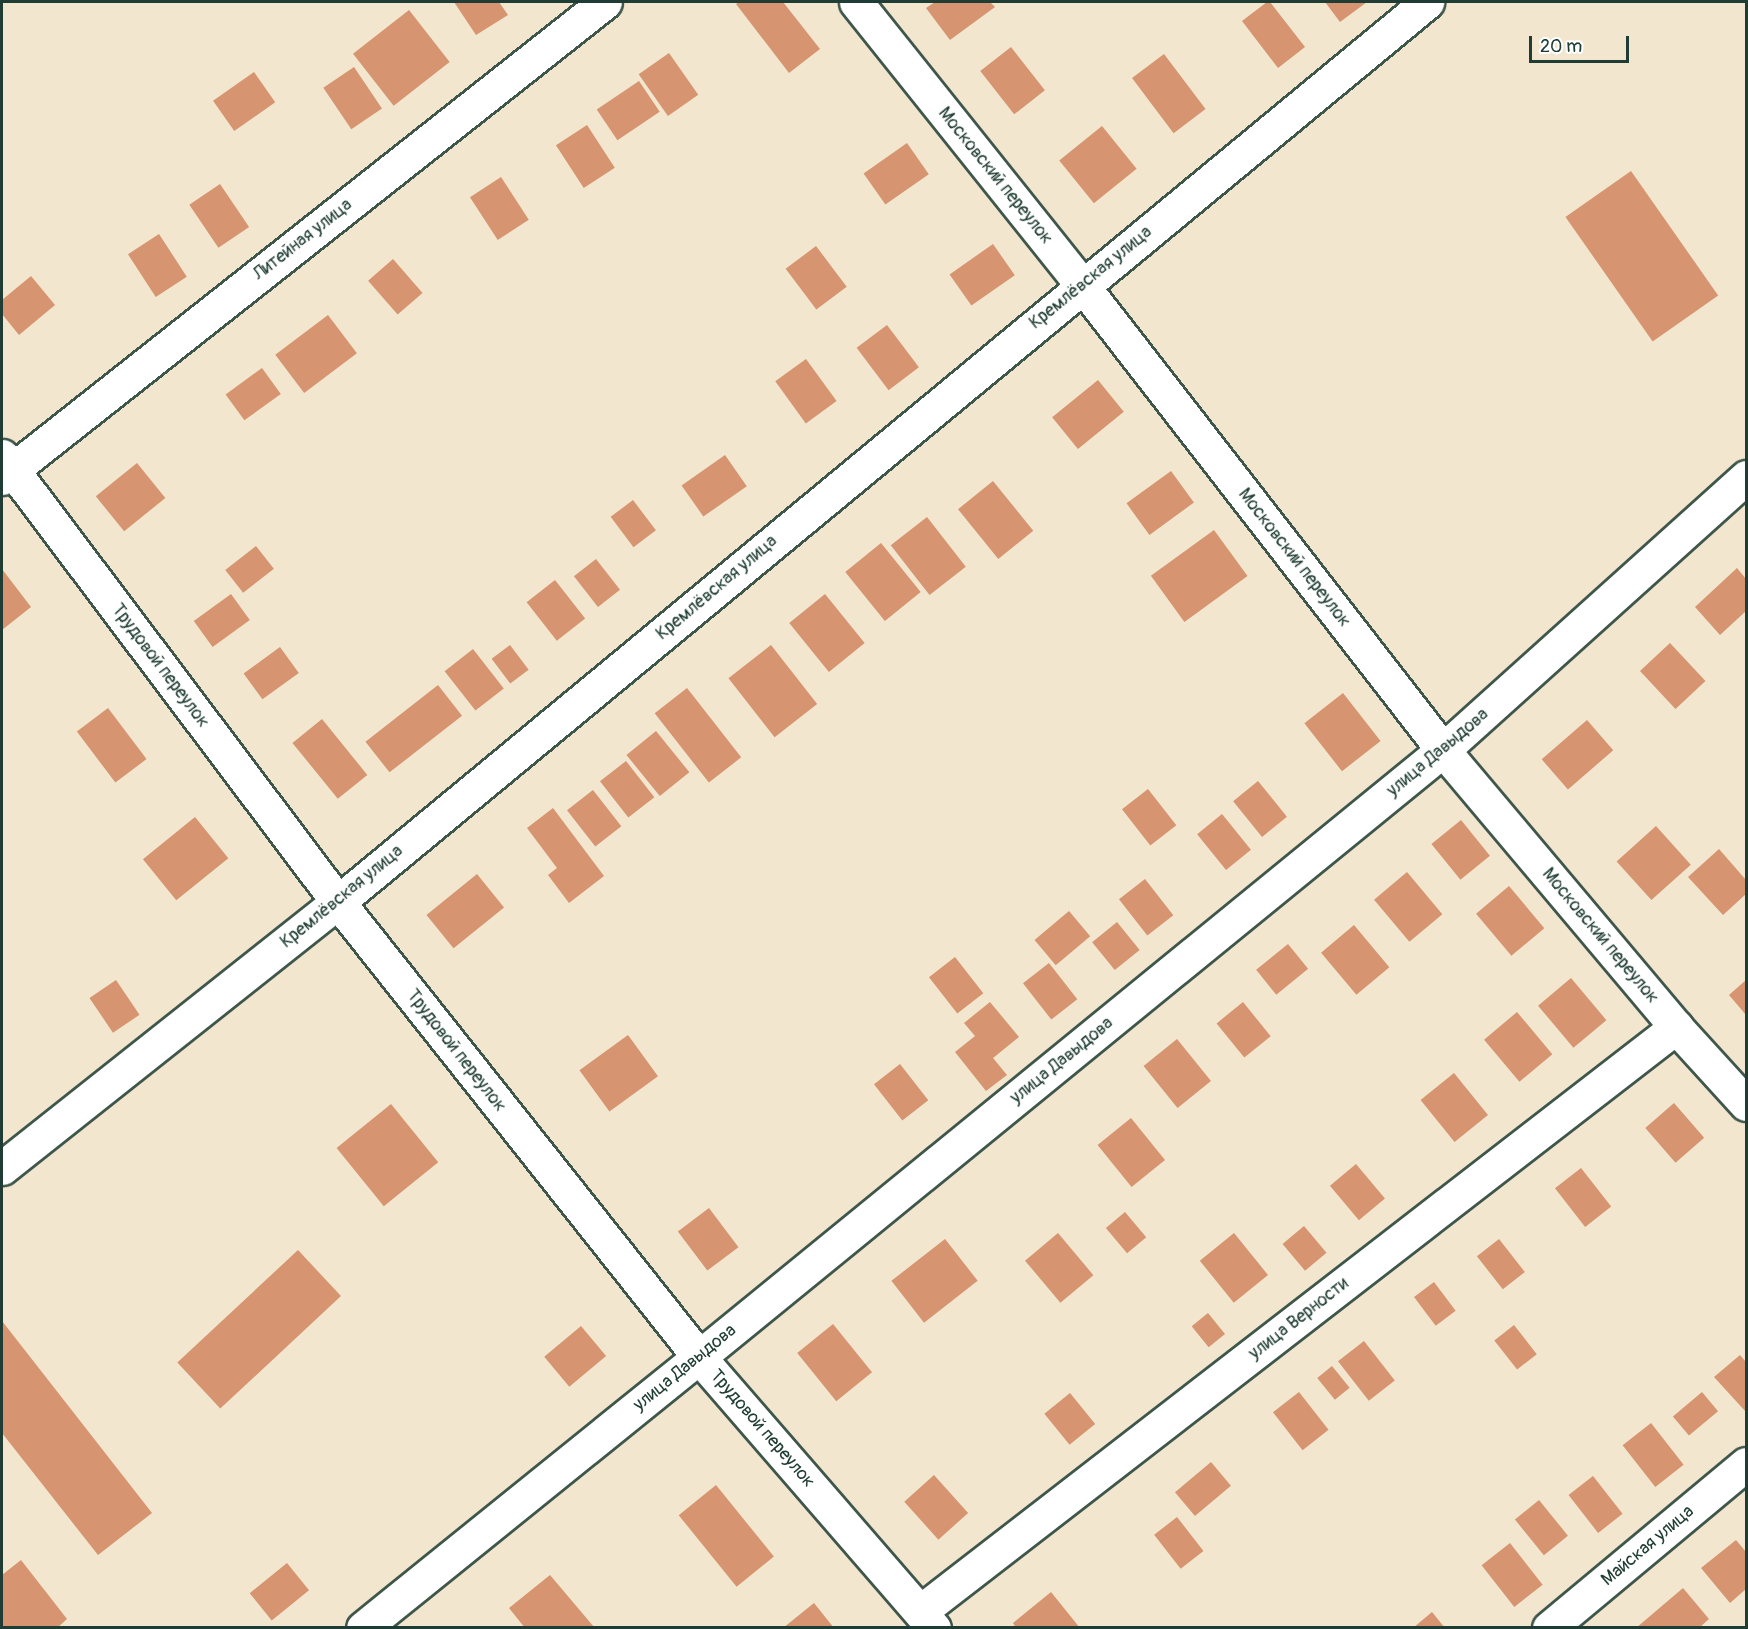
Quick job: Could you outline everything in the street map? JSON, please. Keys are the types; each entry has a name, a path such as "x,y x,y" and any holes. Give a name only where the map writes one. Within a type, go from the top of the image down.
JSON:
{"street":[{"name":"Литейная улица","path":"5,468 605,2"},
{"name":"Московский переулок","path":"856,2 1082,285 1443,750 1676,1026 1746,1104"},
{"name":"Кремлёвская улица","path":"2,1168 338,902 1427,2"},
{"name":"Трудовой переулок","path":"5,468 338,902 699,1357 928,1619"},
{"name":"улица Давыдова","path":"363,1628 1443,750 1746,477"},
{"name":"улица Верности","path":"928,1619 1676,1026"},
{"name":"Майская улица","path":"1549,1628 1746,1464"}],"building":[{"path":"454,2 499,2 508,15 476,35"},
{"path":"739,2 783,2 820,49 789,73 736,4"},
{"path":"935,2 990,2 995,7 950,40 926,8"},
{"path":"1270,2 1305,47 1278,68 1242,21"},
{"path":"1325,2 1367,2 1340,22"},
{"path":"409,10 450,62 394,106 353,54"},
{"path":"1011,47 1045,90 1014,114 980,71"},
{"path":"669,53 698,95 668,116 639,74"},
{"path":"1164,54 1206,109 1174,133 1132,78"},
{"path":"354,67 382,108 351,129 323,88"},
{"path":"254,72 275,102 234,131 213,101"},
{"path":"639,81 660,112 617,140 597,110"},
{"path":"587,125 615,168 584,188 556,145"},
{"path":"1102,126 1137,169 1094,203 1059,161"},
{"path":"907,143 929,174 885,205 864,173"},
{"path":"1631,171 1718,296 1653,341 1565,217"},
{"path":"501,177 529,220 498,240 470,197"},
{"path":"220,184 249,227 218,248 189,205"},
{"path":"159,234 187,277 156,297 128,254"},
{"path":"993,244 1015,275 971,306 950,274"},
{"path":"816,246 847,287 816,310 786,269"},
{"path":"393,259 423,293 398,315 368,281"},
{"path":"31,276 55,305 19,335 2,314 2,300"},
{"path":"328,315 357,353 304,393 275,355"},
{"path":"887,325 919,367 889,390 857,348"},
{"path":"806,359 837,401 806,423 775,381"},
{"path":"262,368 281,394 244,420 226,394"},
{"path":"1098,380 1124,412 1078,449 1052,417"},
{"path":"725,455 747,486 703,517 682,485"},
{"path":"137,463 165,498 124,531 96,496"},
{"path":"1171,471 1194,503 1149,535 1127,503"},
{"path":"993,481 1033,531 998,559 958,509"},
{"path":"633,500 656,530 634,547 611,517"},
{"path":"927,517 966,567 930,595 891,545"},
{"path":"1214,530 1248,576 1184,622 1151,576"},
{"path":"881,543 921,592 885,621 845,572"},
{"path":"256,546 274,569 243,593 225,570"},
{"path":"596,559 620,590 598,607 574,576"},
{"path":"1737,568 1746,579 1746,611 1720,635 1695,607"},
{"path":"2,569 31,607 2,630"},
{"path":"555,580 585,619 557,641 527,602"},
{"path":"231,594 250,620 213,647 194,621"},
{"path":"825,594 865,643 829,672 789,623"},
{"path":"1670,643 1705,681 1675,709 1640,671"},
{"path":"510,645 529,670 510,684 492,659"},
{"path":"771,645 817,704 775,737 728,678"},
{"path":"280,647 299,673 262,699 244,673"},
{"path":"473,649 504,688 475,711 445,671"},
{"path":"438,685 462,716 390,772 366,742"},
{"path":"687,688 741,757 709,783 655,713"},
{"path":"1343,693 1381,741 1342,771 1304,723"},
{"path":"108,708 147,759 115,783 77,731"},
{"path":"322,719 367,775 338,799 292,743"},
{"path":"1587,720 1613,750 1568,790 1542,759"},
{"path":"656,731 689,772 660,796 626,755"},
{"path":"626,761 654,797 628,818 600,781"},
{"path":"1258,781 1287,817 1262,837 1233,801"},
{"path":"1148,789 1176,825 1150,846 1122,809"},
{"path":"593,790 621,826 595,847 567,810"},
{"path":"553,808 604,876 569,903 548,875 557,868 527,828"},
{"path":"1222,814 1251,850 1226,870 1197,834"},
{"path":"195,817 228,858 176,900 143,859"},
{"path":"1461,820 1490,856 1460,880 1431,844"},
{"path":"1656,826 1691,865 1651,900 1617,861"},
{"path":"1719,849 1746,880 1746,894 1723,915 1688,877"},
{"path":"1407,872 1442,914 1409,942 1374,900"},
{"path":"477,874 504,907 454,948 426,915"},
{"path":"1145,879 1173,915 1147,936 1119,899"},
{"path":"1509,886 1544,928 1511,956 1476,914"},
{"path":"1069,911 1090,936 1056,965 1035,940"},
{"path":"1117,922 1140,950 1115,970 1092,942"},
{"path":"1354,925 1389,967 1356,995 1321,953"},
{"path":"1288,944 1308,969 1276,995 1256,970"},
{"path":"955,957 983,993 957,1014 929,977"},
{"path":"1049,963 1077,999 1051,1020 1023,983"},
{"path":"1571,978 1606,1020 1573,1048 1538,1006"},
{"path":"116,980 139,1015 113,1033 89,998"},
{"path":"1746,980 1746,1015 1729,995"},
{"path":"990,1002 1019,1037 993,1058 1007,1075 986,1091 955,1052 975,1036 964,1023"},
{"path":"1243,1002 1271,1036 1244,1058 1217,1023"},
{"path":"1517,1012 1552,1054 1519,1082 1484,1040"},
{"path":"628,1035 658,1076 609,1112 579,1070"},
{"path":"1177,1039 1211,1081 1178,1108 1144,1066"},
{"path":"900,1064 928,1100 902,1121 874,1084"},
{"path":"1454,1073 1488,1115 1455,1142 1421,1100"},
{"path":"1674,1103 1704,1138 1675,1163 1645,1128"},
{"path":"391,1104 438,1162 384,1206 337,1148"},
{"path":"1131,1118 1165,1160 1132,1187 1098,1145"},
{"path":"1356,1164 1385,1198 1359,1220 1330,1186"},
{"path":"1581,1168 1611,1207 1585,1227 1555,1188"},
{"path":"709,1208 738,1247 707,1271 678,1231"},
{"path":"1125,1212 1146,1237 1127,1253 1106,1228"},
{"path":"1304,1226 1326,1253 1305,1271 1283,1244"},
{"path":"1058,1233 1093,1275 1060,1303 1025,1261"},
{"path":"1234,1233 1268,1275 1234,1303 1200,1261"},
{"path":"945,1239 978,1281 924,1323 891,1281"},
{"path":"1499,1239 1525,1272 1503,1289 1477,1256"},
{"path":"298,1250 341,1296 220,1409 177,1363"},
{"path":"1434,1282 1456,1311 1436,1326 1414,1297"},
{"path":"1208,1313 1225,1334 1209,1347 1192,1326"},
{"path":"2,1321 152,1513 98,1555 2,1433"},
{"path":"833,1324 872,1372 836,1401 797,1353"},
{"path":"1514,1325 1537,1354 1517,1370 1494,1340"},
{"path":"581,1326 606,1356 569,1387 544,1357"},
{"path":"1364,1341 1395,1380 1369,1401 1338,1361"},
{"path":"1740,1355 1746,1362 1746,1412 1714,1377"},
{"path":"1332,1366 1350,1388 1335,1400 1317,1378"},
{"path":"1299,1392 1329,1430 1303,1450 1273,1412"},
{"path":"1702,1392 1718,1411 1689,1436 1673,1416"},
{"path":"1070,1393 1095,1424 1070,1445 1044,1414"},
{"path":"1651,1423 1684,1465 1655,1487 1623,1445"},
{"path":"1211,1462 1231,1486 1195,1516 1175,1492"},
{"path":"934,1475 968,1513 938,1540 904,1502"},
{"path":"1593,1476 1623,1514 1598,1533 1569,1495"},
{"path":"716,1485 774,1556 737,1587 679,1515"},
{"path":"1539,1500 1568,1536 1544,1555 1515,1520"},
{"path":"1177,1517 1203,1551 1181,1569 1154,1535"},
{"path":"1736,1540 1746,1552 1746,1589 1730,1603 1701,1568"},
{"path":"1510,1543 1543,1585 1514,1607 1482,1565"},
{"path":"21,1560 67,1619 57,1628 4,1628 2,1624 2,1575"},
{"path":"287,1563 309,1590 272,1620 250,1593"},
{"path":"550,1575 593,1628 525,1628 509,1608"},
{"path":"1683,1588 1709,1619 1699,1628 1636,1628"},
{"path":"1051,1592 1080,1628 1016,1628 1013,1623"},
{"path":"814,1603 834,1628 783,1628"},
{"path":"1432,1612 1445,1628 1413,1628"}]}
